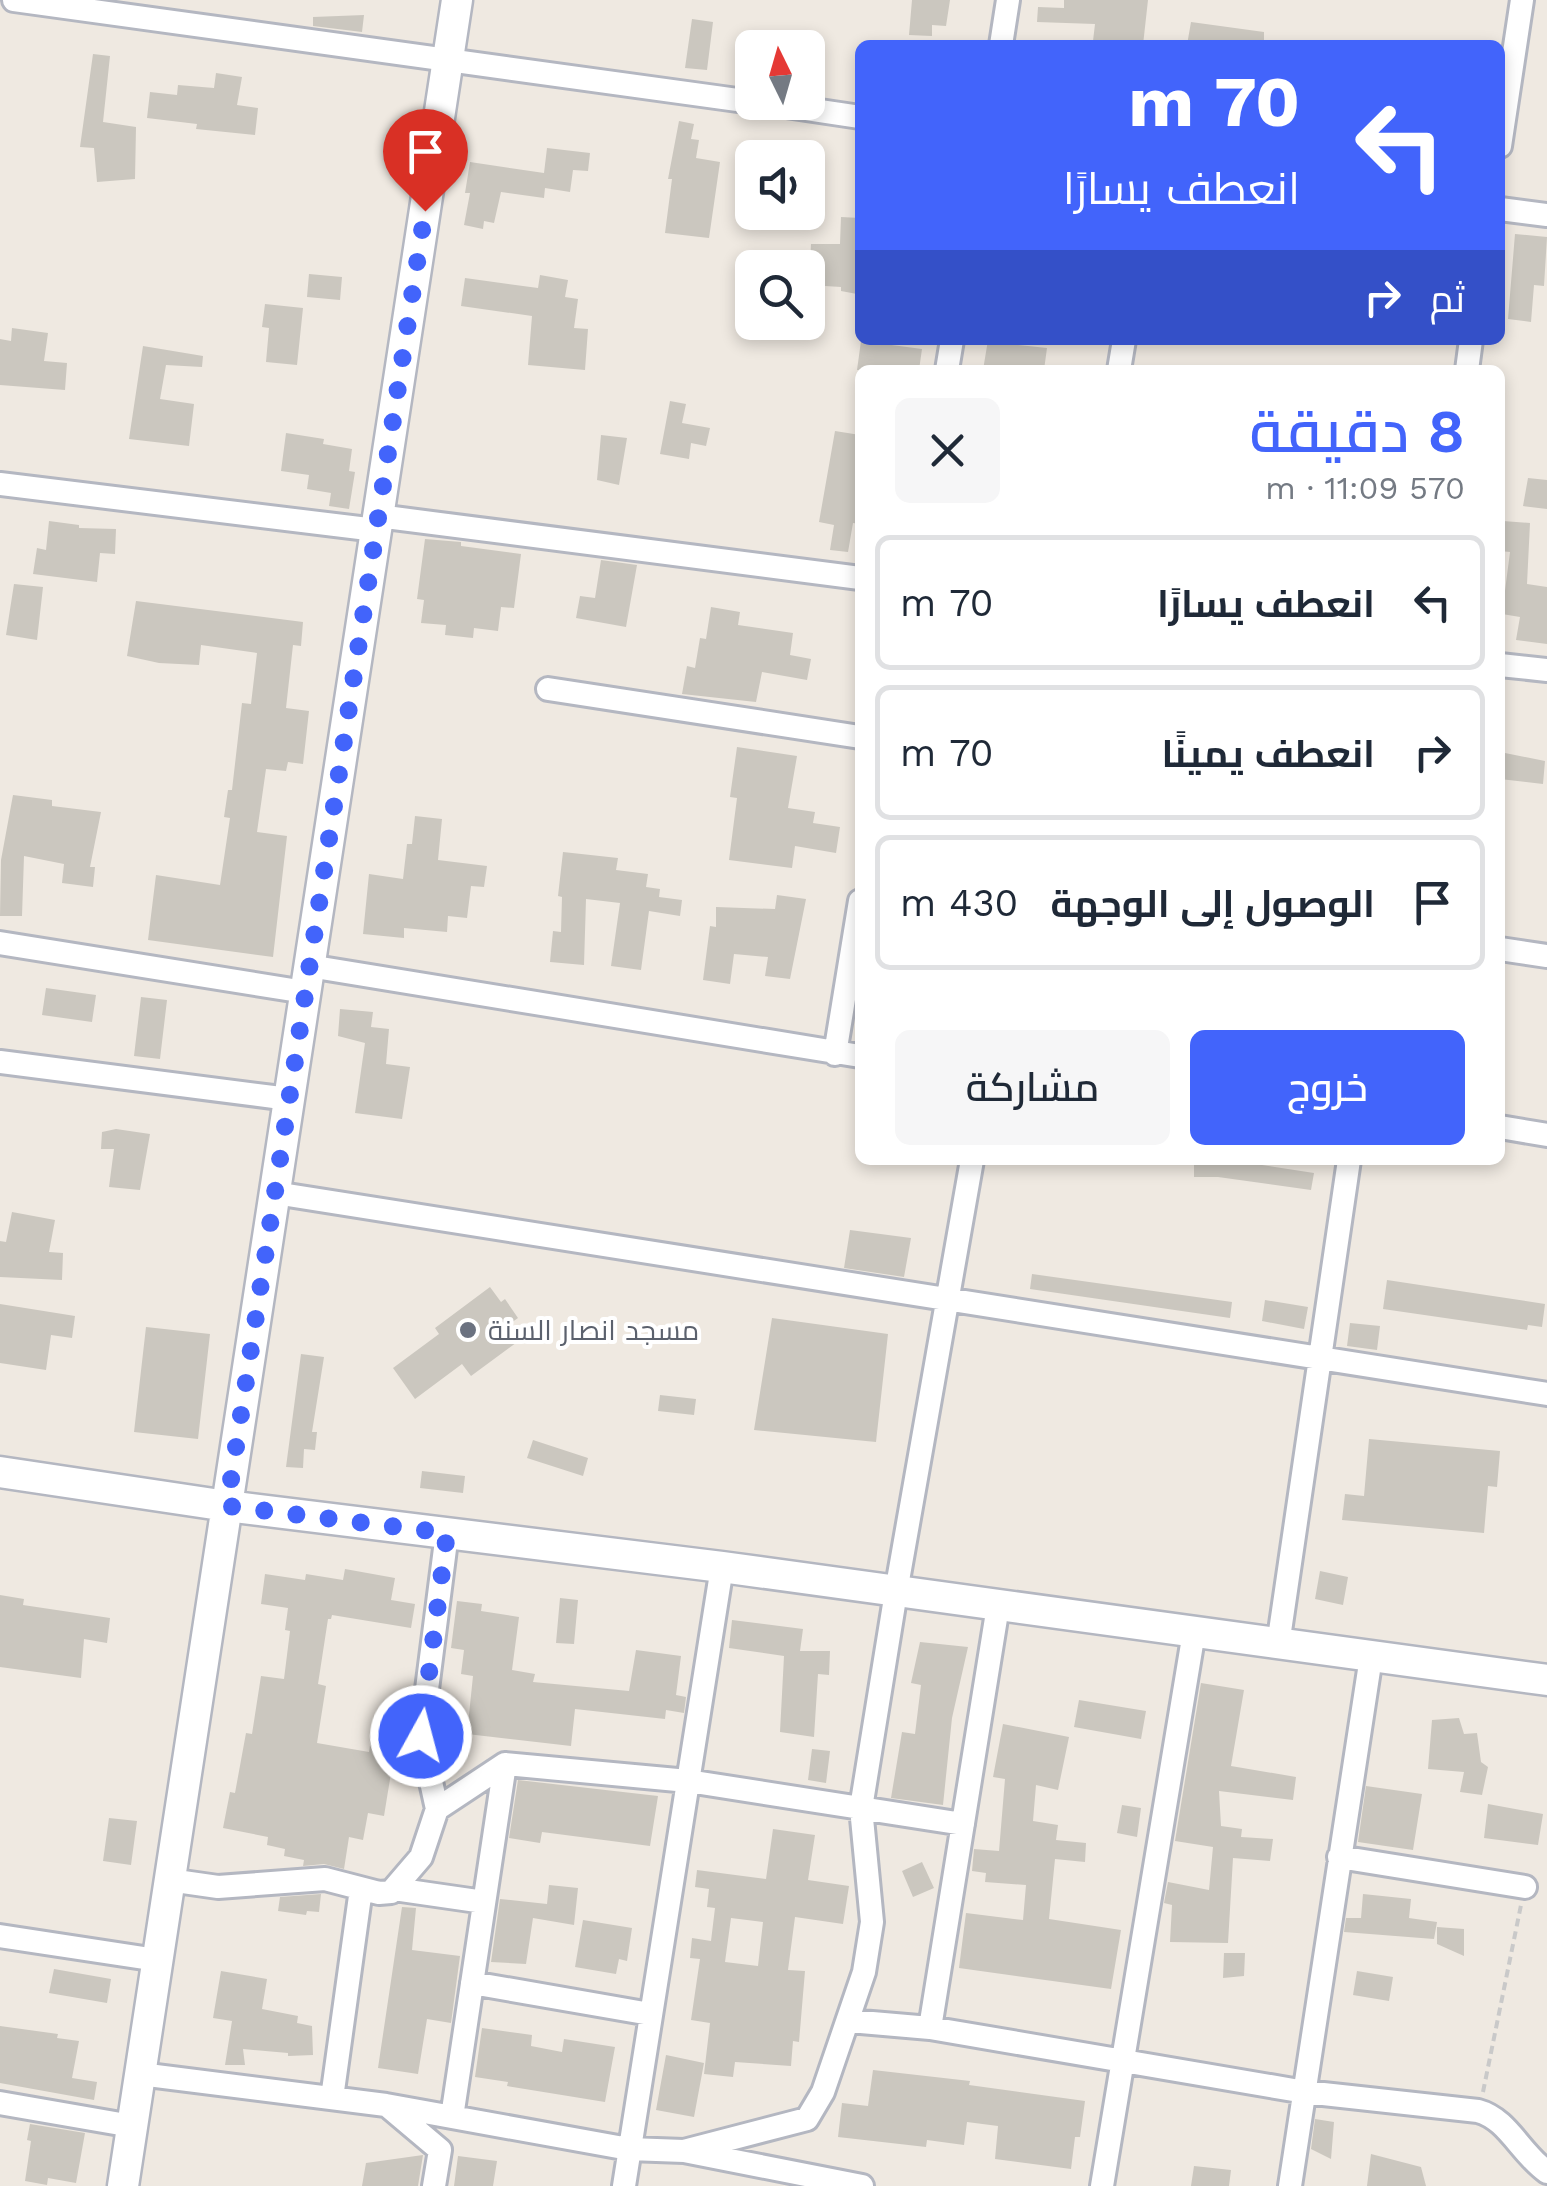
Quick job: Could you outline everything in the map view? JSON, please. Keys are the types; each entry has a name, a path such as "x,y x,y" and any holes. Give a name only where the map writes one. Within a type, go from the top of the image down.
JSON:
{"street":[{"path":"14,0 735,99"},
{"path":"123,2186 457,0"},
{"path":"1002,40 1008,0"},
{"path":"1505,113 1522,0"},
{"path":"825,112 855,116"},
{"path":"1505,209 1547,215"},
{"path":"0,484 855,577"},
{"path":"1505,666 1547,670"},
{"path":"548,690 855,736"},
{"path":"835,1054 855,932"},
{"path":"0,943 307,979 855,1056"},
{"path":"1505,950 1547,956"},
{"path":"0,1062 289,1099"},
{"path":"1505,1128 1547,1135"},
{"path":"684,2151 807,2119 823,2092 864,1972 872,1922 862,1808 971,1165"},
{"path":"1278,1645 1348,1165"},
{"path":"275,1192 1547,1394"},
{"path":"0,1472 227,1506 722,1568 1547,1680"},
{"path":"170,1880 218,1887 326,1880 379,1893 390,1892 421,1857 438,1809 421,1736 447,1533"},
{"path":"624,2186 722,1568"},
{"path":"930,2028 998,1606"},
{"path":"1102,2186 1194,1632"},
{"path":"1290,2186 1371,1657"},
{"path":"438,1809 505,1764 688,1781 963,1824"},
{"path":"452,2117 505,1764"},
{"path":"1338,1857 1525,1887"},
{"path":"394,1888 484,1902"},
{"path":"332,2098 361,1889"},
{"path":"0,1936 158,1960"},
{"path":"472,1984 650,2014"},
{"path":"849,2021 930,2028 1305,2092 1478,2111 1502,2123 1527,2156 1547,2172"},
{"path":"140,2074 386,2105 629,2149 684,2151 862,2186"},
{"path":"0,2102 132,2126"},
{"path":"386,2105 440,2150 434,2186"}],"path":[{"path":"1478,2111 1525,1887"}],"building":[{"path":"912,0 950,0 946,26 932,25 932,36 909,35"},
{"path":"1064,0 1148,0 1144,40 1093,40 1095,24 1037,22 1038,7 1064,8"},
{"path":"364,15 362,32 313,26 313,17"},
{"path":"692,19 713,22 707,70 685,68"},
{"path":"1191,22 1264,32 1264,40 1188,40"},
{"path":"93,54 110,56 103,122 136,127 135,179 97,182 94,148 80,147"},
{"path":"216,73 242,77 237,105 258,108 255,135 196,129 197,124 147,118 150,92 177,95 178,85 214,88"},
{"path":"679,121 694,124 691,139 699,140 696,158 720,162 709,238 665,233 672,179 668,179"},
{"path":"547,148 590,153 588,171 573,170 570,192 545,188 544,198 501,192 494,223 484,221 483,229 464,225 470,162 544,173"},
{"path":"841,217 855,218 855,294 825,286 825,250 811,250 811,244 840,244"},
{"path":"1515,234 1547,237 1544,286 1534,285 1531,322 1508,319"},
{"path":"309,274 342,277 340,300 307,297"},
{"path":"540,275 568,280 565,297 578,299 574,328 588,329 585,370 528,365 532,316 461,306 465,278 538,288"},
{"path":"265,304 303,308 297,365 266,362 269,328 262,327"},
{"path":"12,328 48,333 44,361 67,363 65,390 0,385 0,339 11,341"},
{"path":"860,345 922,349 920,365 858,365"},
{"path":"987,345 1047,348 1045,365 984,365"},
{"path":"143,346 203,356 202,367 166,365 160,399 194,404 189,446 129,439"},
{"path":"670,401 686,404 682,423 710,428 706,446 691,443 689,459 660,454"},
{"path":"835,431 855,434 855,523 848,552 830,550 834,525 819,522"},
{"path":"286,433 324,439 323,444 352,449 349,471 355,472 349,509 329,506 331,493 307,489 309,475 281,471"},
{"path":"601,435 627,438 619,485 597,480"},
{"path":"1528,478 1547,480 1547,509 1523,506"},
{"path":"49,521 79,528 116,529 115,554 100,553 97,582 33,574 37,548 46,550"},
{"path":"1505,521 1530,523 1527,584 1547,587 1547,644 1516,640 1520,617 1505,614 1510,552 1505,552"},
{"path":"425,539 521,554 514,608 501,607 498,631 474,628 473,638 445,635 446,625 421,623 424,600 417,599"},
{"path":"601,560 637,565 626,627 576,618 580,596 595,598"},
{"path":"14,584 43,587 37,640 6,635"},
{"path":"136,601 303,622 301,646 293,645 286,708 309,711 303,764 288,762 286,771 266,769 257,832 287,836 273,957 148,940 156,875 220,885 230,818 224,817 228,790 232,790 242,703 251,704 257,653 201,645 199,665 127,656"},
{"path":"711,607 740,612 738,625 793,633 790,655 811,659 807,680 762,672 756,702 682,694 687,666 695,668 700,638 706,639"},
{"path":"737,747 797,756 788,808 815,812 813,823 840,827 836,853 795,846 792,868 729,860 737,798 730,797"},
{"path":"1505,753 1545,761 1543,784 1505,780"},
{"path":"13,795 52,800 52,806 101,812 90,867 95,867 93,887 62,883 64,864 24,856 22,916 0,916 1,860"},
{"path":"415,816 442,819 438,860 487,866 484,887 471,886 467,918 448,916 447,932 404,928 404,938 363,934 369,874 403,879"},
{"path":"563,852 618,858 616,870 648,874 646,887 660,889 659,897 682,900 680,916 649,911 641,970 611,966 620,903 586,899 584,965 550,962 553,931 561,932 562,897 558,896"},
{"path":"777,895 806,899 790,979 765,976 768,957 734,954 730,984 703,980 710,926 716,927 716,907 775,909"},
{"path":"46,988 96,995 92,1022 42,1015"},
{"path":"141,997 167,1000 160,1059 134,1056"},
{"path":"340,1009 373,1012 371,1027 389,1029 386,1064 410,1067 402,1119 355,1113 365,1043 338,1036"},
{"path":"116,1129 150,1134 140,1190 109,1187 114,1149 101,1149 102,1132"},
{"path":"1194,1165 1262,1165 1314,1173 1311,1190 1194,1177"},
{"path":"12,1212 55,1220 49,1252 63,1253 62,1280 0,1277 0,1241 6,1242"},
{"path":"850,1230 911,1238 904,1277 844,1268"},
{"path":"1032,1274 1232,1302 1230,1318 1030,1289"},
{"path":"1387,1280 1545,1304 1542,1327 1528,1325 1527,1330 1383,1309"},
{"path":"490,1287 501,1302 505,1299 518,1318 508,1325 520,1340 471,1376 462,1364 415,1399 393,1368 439,1334 435,1328"},
{"path":"1265,1300 1308,1307 1304,1329 1262,1321"},
{"path":"0,1304 75,1316 72,1338 51,1335 46,1370 0,1363"},
{"path":"772,1318 888,1334 876,1442 754,1430"},
{"path":"1350,1323 1380,1326 1377,1350 1347,1346"},
{"path":"146,1327 210,1334 198,1439 134,1432"},
{"path":"301,1354 324,1357 312,1432 317,1432 315,1450 304,1449 303,1468 286,1467"},
{"path":"660,1395 696,1399 694,1415 658,1411"},
{"path":"1369,1439 1500,1451 1497,1487 1488,1486 1484,1533 1342,1520 1345,1494 1364,1496"},
{"path":"533,1440 588,1458 583,1476 527,1458"},
{"path":"422,1471 465,1476 463,1493 420,1488"},
{"path":"345,1569 395,1578 391,1600 415,1604 411,1628 332,1615 328,1619 318,1684 326,1686 317,1743 369,1752 372,1732 397,1736 384,1816 368,1813 363,1840 349,1837 344,1869 324,1864 303,1866 304,1860 284,1856 285,1849 267,1845 268,1837 223,1828 230,1792 235,1793 246,1733 252,1734 261,1676 284,1679 290,1631 285,1630 288,1608 261,1604 265,1574 305,1580 306,1574 343,1580"},
{"path":"1320,1571 1348,1577 1343,1605 1315,1599"},
{"path":"0,1595 24,1599 23,1605 110,1618 107,1643 84,1639 81,1678 0,1667"},
{"path":"560,1598 578,1600 574,1644 556,1643"},
{"path":"457,1601 482,1604 481,1611 519,1617 512,1670 535,1674 533,1682 629,1691 636,1650 681,1656 676,1695 686,1697 684,1713 666,1710 665,1719 575,1709 571,1746 467,1734 473,1676 461,1674 464,1650 451,1648"},
{"path":"732,1620 803,1629 800,1651 830,1651 829,1675 818,1674 814,1737 780,1732 784,1656 729,1648"},
{"path":"920,1642 968,1647 952,1718 943,1805 891,1798 902,1732 915,1734 921,1685 911,1683"},
{"path":"1201,1683 1244,1690 1231,1766 1296,1777 1293,1800 1219,1791 1221,1826 1242,1829 1241,1837 1273,1839 1270,1861 1233,1858 1228,1943 1170,1942 1172,1905 1164,1903 1168,1882 1209,1890 1213,1847 1175,1841"},
{"path":"1079,1700 1146,1711 1141,1739 1074,1727"},
{"path":"1459,1718 1464,1734 1477,1733 1481,1762 1488,1767 1482,1795 1460,1792 1464,1772 1428,1769 1432,1720"},
{"path":"1003,1724 1069,1737 1058,1790 1036,1785 1033,1821 1058,1825 1056,1840 1086,1843 1085,1862 1055,1859 1049,1919 1121,1930 1111,1989 959,1968 966,1913 1023,1920 1026,1885 985,1882 986,1873 972,1871 974,1849 999,1851 1005,1779 993,1777"},
{"path":"812,1749 830,1751 826,1783 808,1780"},
{"path":"518,1780 658,1796 650,1846 542,1832 540,1843 509,1838"},
{"path":"1366,1786 1422,1794 1413,1850 1358,1842"},
{"path":"1488,1804 1543,1814 1538,1845 1484,1838"},
{"path":"1122,1805 1141,1808 1137,1837 1117,1833"},
{"path":"109,1818 137,1821 131,1865 103,1861"},
{"path":"773,1829 815,1835 808,1880 849,1886 843,1924 795,1917 788,1970 805,1971 799,2042 793,2041 791,2066 735,2062 733,2077 704,2074 710,2023 691,2020 700,1959 690,1958 692,1938 711,1941 715,1908 707,1907 709,1889 695,1887 697,1870 766,1879","holes":["731,1918 763,1922 758,1966 725,1962"]},
{"path":"922,1862 934,1888 913,1897 902,1871"},
{"path":"549,1885 578,1888 574,1925 533,1918 526,1964 491,1962 500,1899 547,1904"},
{"path":"321,1894 319,1912 307,1911 306,1915 278,1911 280,1897"},
{"path":"1363,1894 1411,1899 1409,1918 1437,1922 1434,1939 1344,1932 1346,1918 1361,1918"},
{"path":"402,1907 416,1908 412,1950 460,1956 451,2023 427,2019 418,2074 378,2068"},
{"path":"583,1920 632,1928 627,1961 619,1959 616,1974 575,1967"},
{"path":"1437,1927 1464,1929 1464,1956 1437,1944"},
{"path":"1224,1953 1245,1953 1244,1976 1223,1978"},
{"path":"54,1969 111,1979 107,2003 49,1993"},
{"path":"221,1971 267,1979 262,2009 298,2016 297,2023 312,2026 313,2055 288,2056 243,2049 245,2065 225,2065 232,2021 213,2018"},
{"path":"1357,1971 1393,1977 1389,2001 1353,1995"},
{"path":"0,2026 79,2041 72,2078 97,2082 94,2100 0,2083"},
{"path":"482,2028 532,2035 531,2046 562,2052 564,2039 615,2047 605,2102 475,2077"},
{"path":"666,2055 704,2063 694,2117 656,2110"},
{"path":"873,2070 970,2081 969,2085 1085,2101 1071,2169 995,2159 998,2126 967,2122 964,2145 927,2140 926,2147 838,2137 842,2103 868,2106"},
{"path":"1315,2119 1334,2122 1331,2159 1311,2149"},
{"path":"30,2124 85,2133 76,2183 48,2178 47,2185 25,2181"},
{"path":"1371,2154 1421,2167 1426,2186 1367,2186"},
{"path":"423,2155 418,2186 362,2186 366,2163"},
{"path":"458,2156 497,2161 493,2186 454,2186"},
{"path":"1194,2166 1231,2170 1229,2186 1191,2186"}],"place":[{"name":"مسجد انصار السنة","path":"468,1330"}],"route":[{"path":"421,1736 447,1533 227,1506 425,211"}]}
